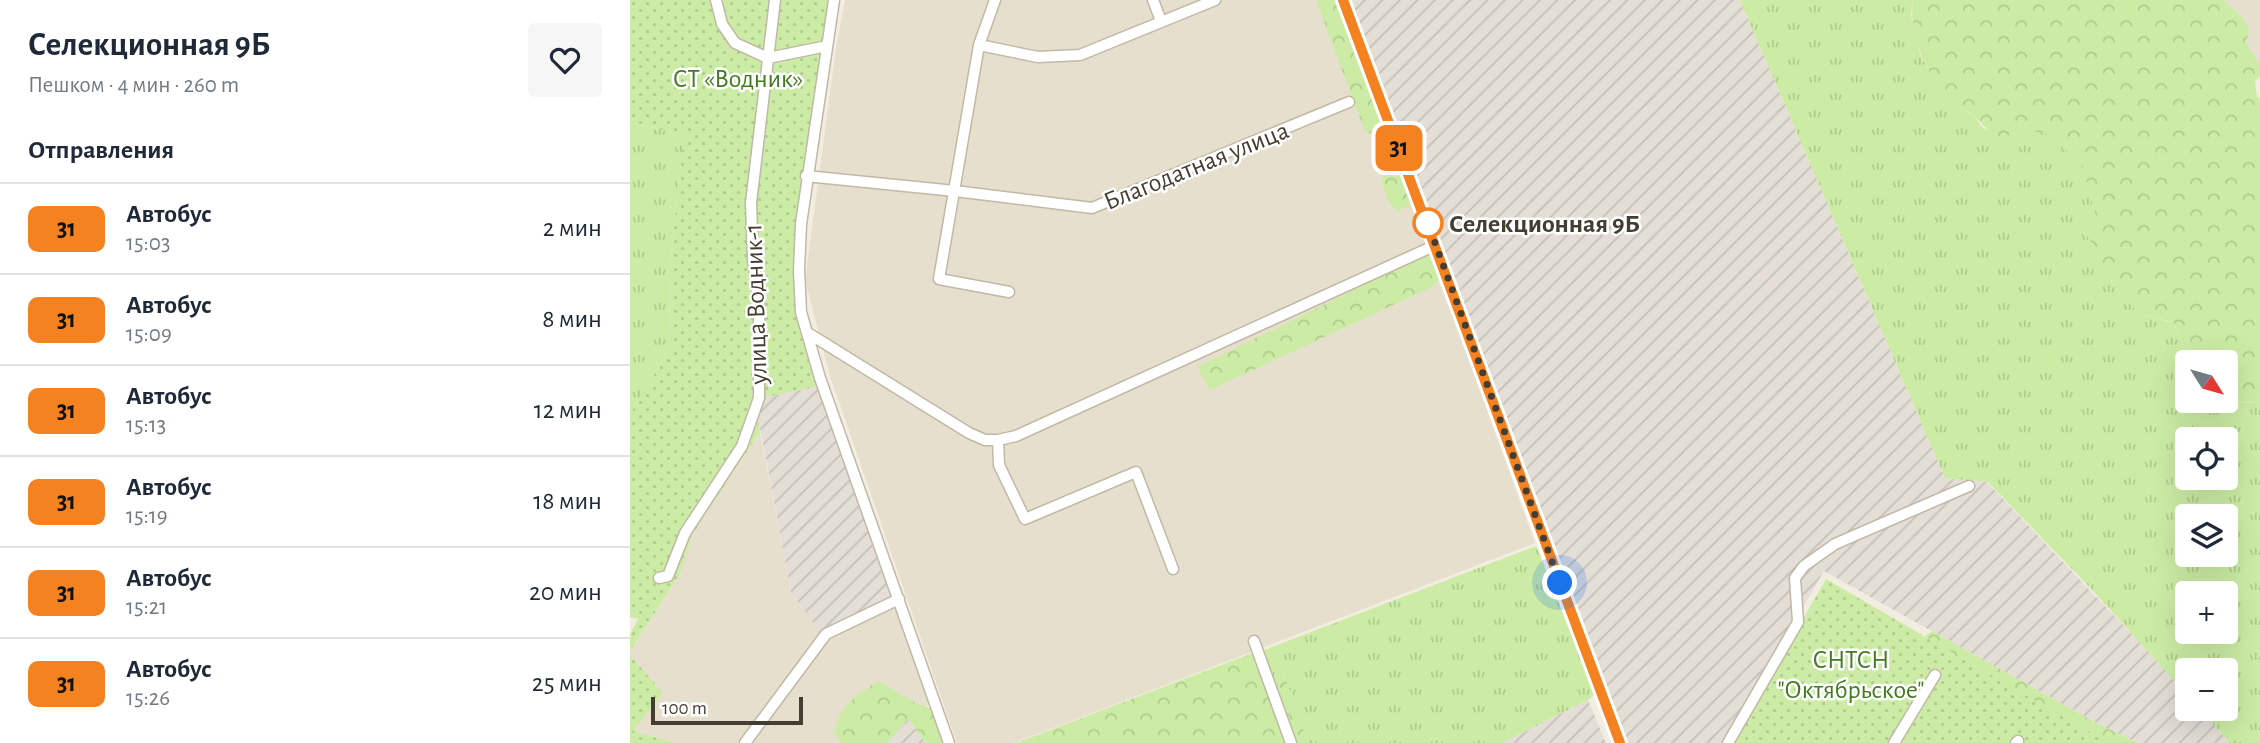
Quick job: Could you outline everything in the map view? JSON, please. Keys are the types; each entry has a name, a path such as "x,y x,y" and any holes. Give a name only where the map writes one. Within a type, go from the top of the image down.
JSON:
{"street":[{"path":"716,0 722,24 736,43 768,58 827,46"},
{"name":"улица Водник-1","path":"659,578 668,576 685,533 742,446 755,413 758,398 759,304 753,259 751,203 775,0"},
{"path":"834,0 801,224 799,271 802,312 816,364 949,743"},
{"path":"995,0 979,45 939,279 1009,292"},
{"path":"1153,0 1161,21"},
{"path":"979,45 1038,57 1080,55 1215,0"},
{"path":"1343,0 1620,743"},
{"name":"Благодатная улица","path":"806,176 1092,208 1349,102"},
{"path":"808,333 970,433 985,440 998,440 1016,436 1084,406 1436,245"},
{"path":"816,364 823,351 832,348"},
{"path":"998,440 999,465 1025,519 1136,472 1173,569"},
{"path":"1728,743 1798,622 1795,578 1804,566 1835,544 1969,486"},
{"path":"745,743 826,634 899,599"},
{"path":"1254,641 1291,743"},
{"path":"1894,743 1935,675"}],"shaded area":[{"path":"845,0 1340,0 1535,543 1014,743 957,743 830,376 805,280 836,48"},
{"path":"1346,0 1740,0 1945,478 1987,482 2175,681 2175,721 2211,721 2230,743 2138,743 2091,720 1824,571 1724,743 1622,743"},
{"path":"2224,0 2260,0 2260,65 2246,42 2250,30 2242,17"},
{"path":"820,386 893,597 820,633 791,592 758,417 766,397"},
{"path":"760,432 791,592 820,633 737,743 675,743 632,731 663,693 630,655 630,651 680,574 693,534"},
{"path":"895,607 933,701 908,719 887,743 752,743 828,636 867,615"},
{"path":"1588,700 1606,743 1502,743"},
{"path":"908,719 926,743 887,743"}],"green space":[{"name":"СТ «Водник»","path":"630,0 828,0 800,201 795,270 820,386 766,397 758,417 760,432 693,534 680,574 630,651 630,634 638,619 630,617 630,415 671,346 670,265 684,134 630,123"},
{"path":"1316,0 1336,0 1384,130 1366,134"},
{"path":"1740,0 1913,0 1911,15 1920,54 1930,73 1950,99 1975,117 1982,127 2004,138 2015,132 2044,132 2083,164 2096,218 2085,230 2108,275 2122,296 2141,313 2173,322 2186,350 2175,350 2175,413 2238,413 2238,402 2260,403 2260,743 2230,743 2211,721 2238,721 2238,658 2175,658 2175,682 2095,593 1988,482 1945,478"},
{"path":"1913,0 2224,0 2242,17 2250,30 2246,42 2260,65 2260,76 2255,81 2260,100 2260,403 2238,402 2238,350 2186,350 2173,322 2141,313 2122,296 2101,264 2085,230 2096,217 2082,164 2044,132 2015,132 2004,138 1951,100 1934,80 1921,54 1912,13"},
{"path":"630,123 684,134 670,265 671,346 630,415"},
{"path":"1389,141 1413,204 1397,211 1389,203 1381,180 1387,173 1374,144"},
{"path":"1429,253 1441,278 1432,287 1210,390 1197,367"},
{"path":"1536,546 1595,694 1502,743 1309,743 1283,672 1272,681 1264,650"},
{"name":"СНТСН \"Октябрьское\"","path":"1826,579 2108,743 1732,743"},
{"path":"1932,631 2091,720 2138,743 2075,743 1925,636"},
{"path":"1254,654 1287,743 1016,743"},
{"path":"630,655 663,693 633,731 675,743 630,743"},
{"path":"1281,671 1309,743 1294,743 1272,681 1276,673"},
{"path":"879,681 914,702 933,709 943,743 926,743 908,719 887,743 841,743 834,731 845,707"}],"bus line":[{"name":"31","path":"1343,0 1620,743"}],"place":[{"name":"Селекционная 9Б","path":"1428,223"}],"route":[{"path":"1428,223 1427,221 1560,583"}]}
